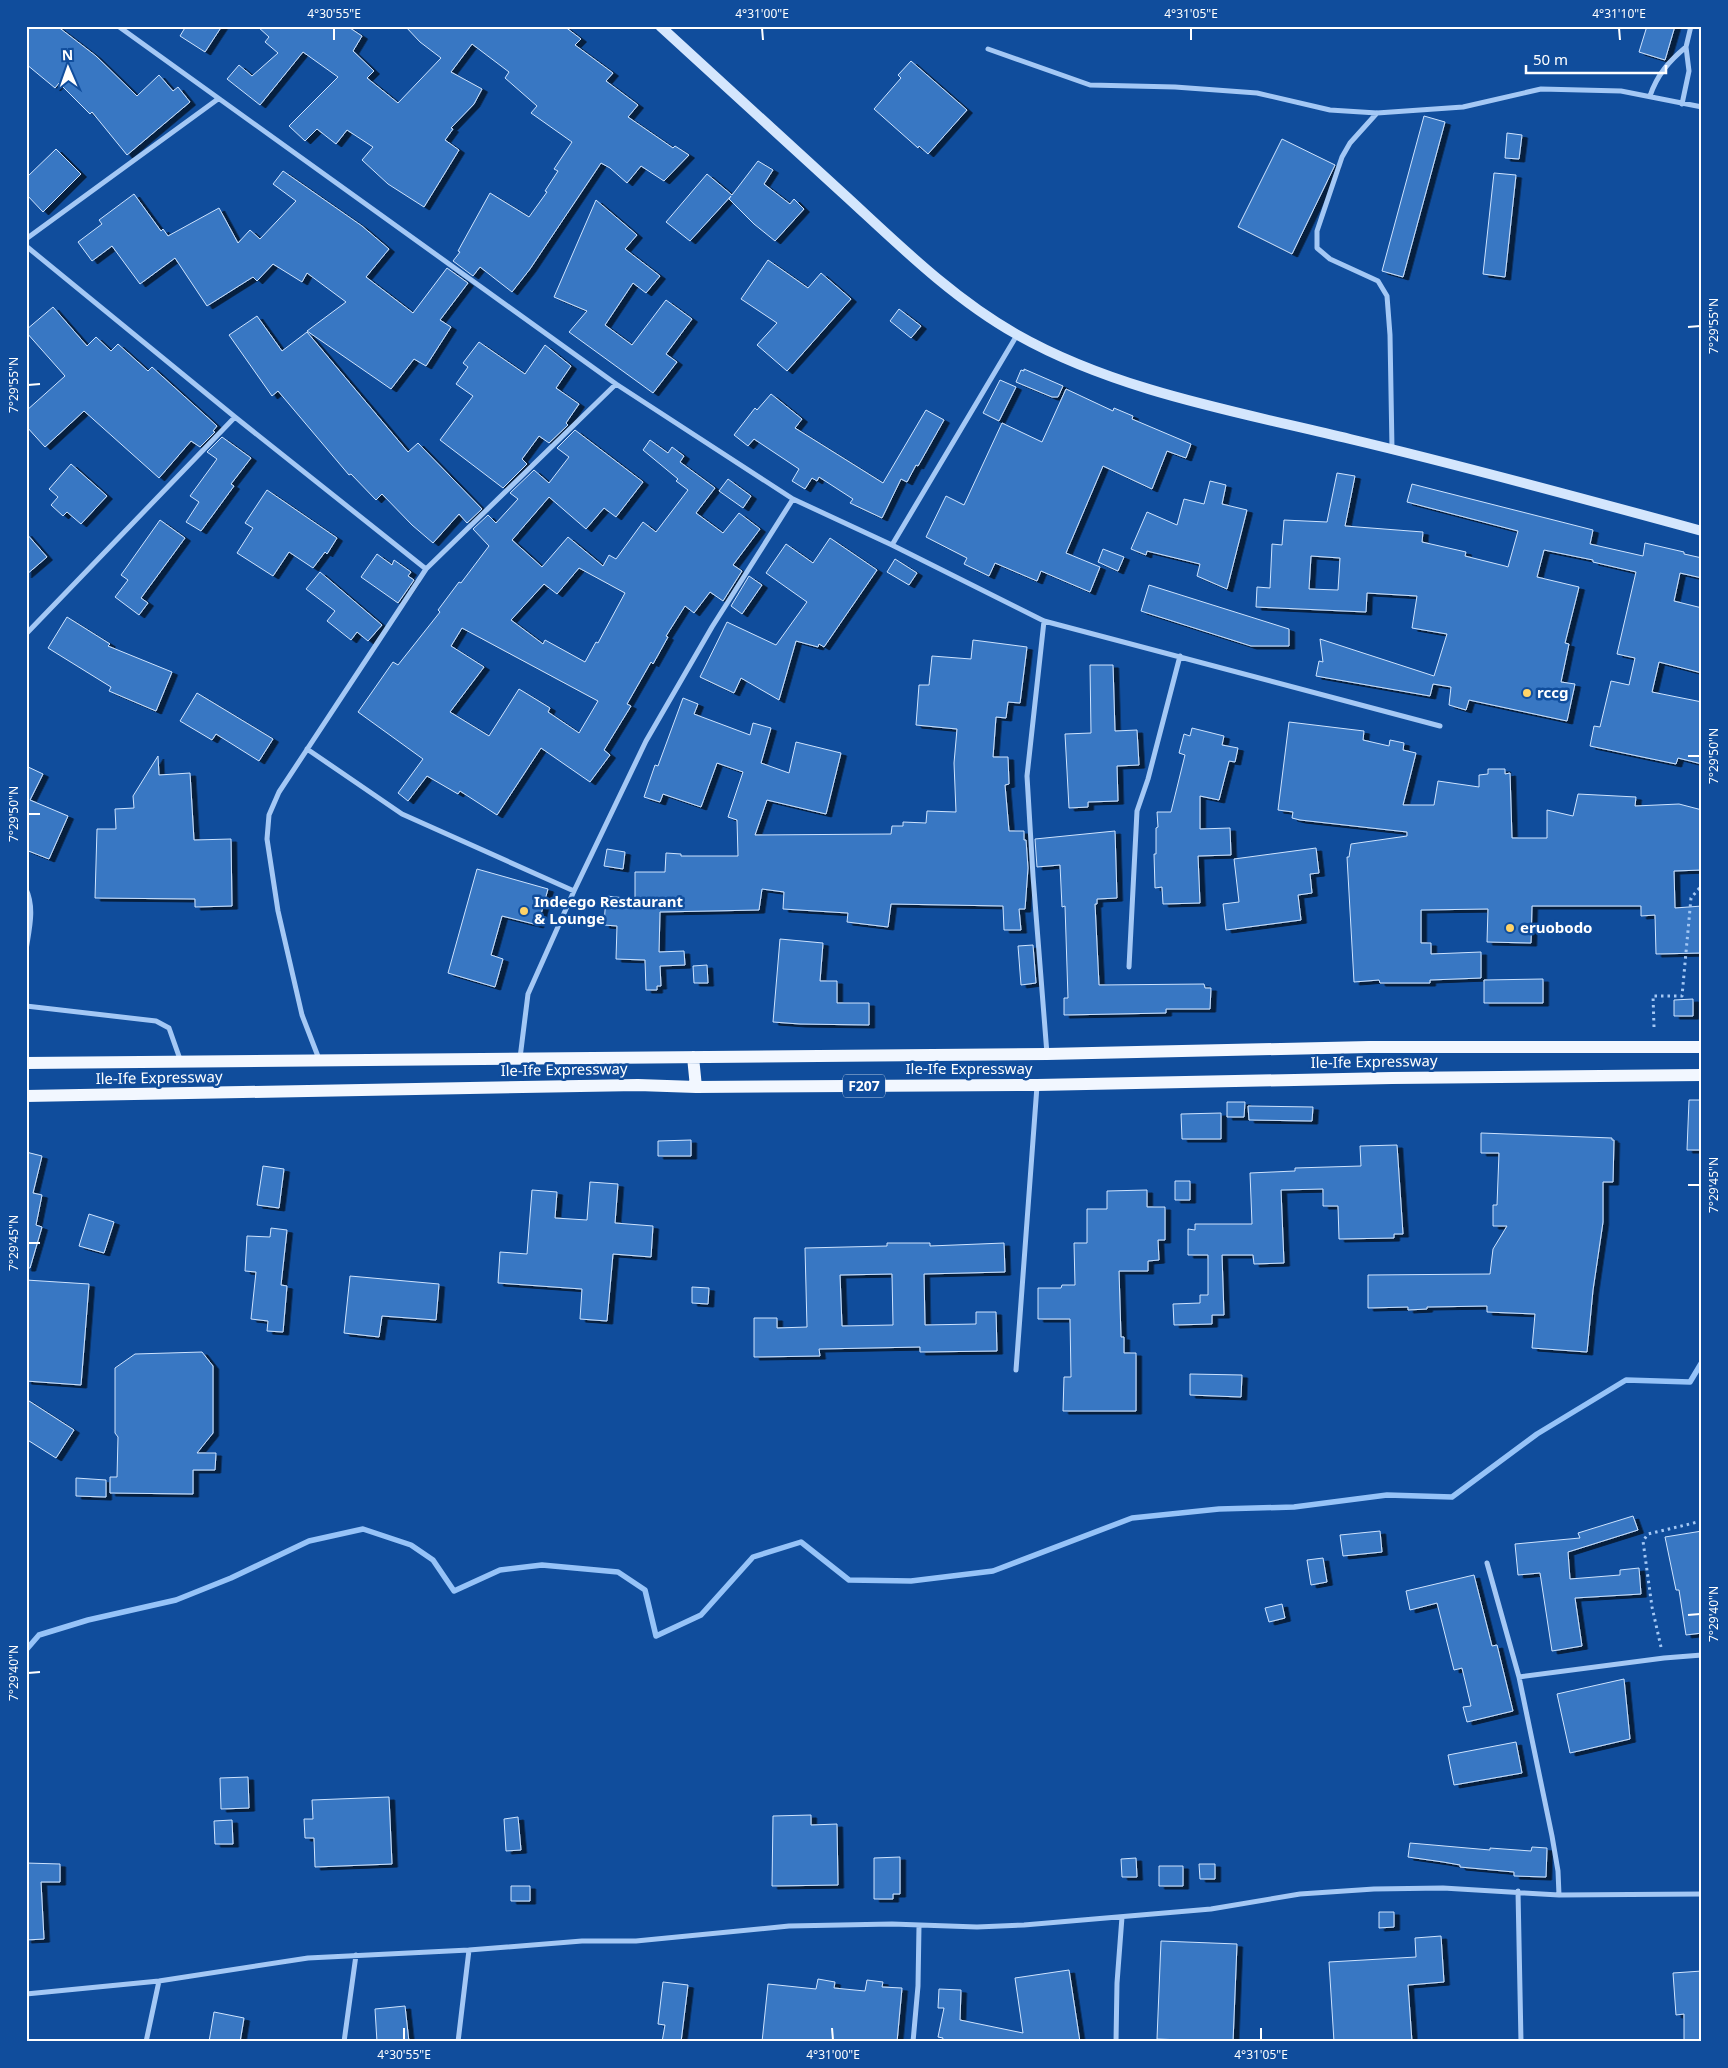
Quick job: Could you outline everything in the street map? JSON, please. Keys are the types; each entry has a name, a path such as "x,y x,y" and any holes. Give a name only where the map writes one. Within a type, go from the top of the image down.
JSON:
{"main road":[{"path":"660,26 895,241 976,310 1017,335 1059,357 1129,382 1199,402 1462,466 1702,531"},
{"name":"Ile-Ife Expressway","path":"26,1063 1047,1054 1369,1047 1702,1047"},
{"path":"693,1057 696,1087"},
{"name":"Ile-Ife Expressway","path":"26,1096 618,1086 1037,1085 1382,1078 1702,1075"}],"street":[{"path":"118,26 616,384 793,499 892,545 1044,621 1440,726"},
{"path":"1682,104 1690,71 1686,47 1691,26"},
{"path":"1650,96 1654,83 1663,69 1686,47"},
{"path":"988,49 1090,85 1174,87 1257,93 1330,110 1377,113 1463,108 1541,89 1621,90 1702,107"},
{"path":"26,239 218,99"},
{"path":"1377,113 1350,143 1342,157 1317,231 1317,248 1330,259 1378,281 1387,296 1390,335 1392,449"},
{"path":"26,246 235,417 426,569"},
{"path":"892,545 1017,335"},
{"path":"319,1059 302,1015 278,911 267,839 269,815 306,749 426,569 616,384"},
{"path":"26,634 235,417"},
{"path":"520,1059 528,994 574,891 646,741 712,627 793,499"},
{"path":"1044,621 1027,776 1047,1054"},
{"path":"1129,967 1137,811 1148,779 1180,656"},
{"path":"306,749 402,814 574,891"},
{"path":"26,889 30,898 31,913 26,950"},
{"path":"26,1006 156,1021 169,1028 181,1062"},
{"path":"1016,1370 1037,1085"},
{"path":"1487,1563 1519,1677 1552,1836 1558,1872 1559,1895"},
{"path":"1519,1677 1664,1658 1702,1655"},
{"path":"26,1994 159,1981 308,1958 469,1950 582,1941 636,1941 789,1926 892,1924 977,1927 1211,1909 1268,1898 1319,1892 1433,1888 1518,1891 1559,1895 1702,1894"},
{"path":"1518,1891 1522,2042"},
{"path":"1116,2042 1117,1983 1122,1917"},
{"path":"912,2042 918,1986 919,1926"},
{"path":"458,2042 469,1950"},
{"path":"344,2042 356,1956"},
{"path":"146,2042 159,1981"}],"path":[{"path":"1654,1027 1653,996 1682,996 1691,898 1702,885"},
{"path":"1664,1658 1652,1607 1643,1541 1648,1534 1702,1521"}],"building":[{"path":"26,26 57,26 96,56 137,96 159,75 173,91 178,87 190,102 127,155 92,112 90,114 59,83 55,88 26,64"},
{"path":"186,26 222,26 205,52 180,36"},
{"path":"257,26 347,26 362,36 353,51 374,71 367,78 398,103 441,58 420,42 405,26 564,26 581,39 575,45 613,73 606,81 638,105 628,117 673,148 675,146 689,155 664,181 641,166 627,183 610,168 601,163 530,269 512,292 480,267 473,276 453,261 460,252 458,251 490,193 529,217 547,192 545,191 558,171 554,169 572,142 531,113 537,106 505,78 509,72 472,44 451,72 482,89 474,104 451,128 453,129 445,140 459,150 424,207 388,184 362,160 373,147 347,130 336,144 317,129 305,141 289,126 338,77 303,52 260,105 227,79 239,65 252,76 278,53 265,42 269,37"},
{"path":"1647,26 1675,26 1665,60 1639,52"},
{"path":"911,61 967,110 928,154 919,146 918,148 874,109 901,78 898,75"},
{"path":"1424,116 1445,122 1403,277 1382,271"},
{"path":"1507,133 1522,135 1519,159 1505,158"},
{"path":"1282,139 1335,165 1292,254 1238,227"},
{"path":"56,149 81,174 43,212 26,194 26,178"},
{"path":"758,161 773,170 764,184 790,204 794,199 804,209 775,241 754,224 729,199 731,196 690,241 666,222 707,174 732,195"},
{"path":"283,171 362,226 389,249 366,277 413,313 447,268 468,283 440,320 451,327 426,366 414,359 391,389 307,331 346,302 307,273 302,282 273,264 257,281 253,277 207,306 175,258 140,284 112,246 92,261 78,242 102,224 99,220 134,194 161,231 163,229 168,236 219,208 238,243 250,230 260,239 296,201 273,184"},
{"path":"1494,173 1516,175 1505,277 1483,274"},
{"path":"596,200 637,235 625,249 660,276 646,293 633,283 605,325 632,345 666,300 692,319 666,354 677,362 653,393 569,332 587,311 554,297"},
{"path":"768,260 808,288 821,273 851,299 787,371 757,345 777,323 741,299"},
{"path":"53,307 87,346 96,337 111,351 118,344 148,371 152,367 217,426 213,431 215,432 200,447 191,441 159,478 84,411 45,447 26,426 26,411 65,376 26,330"},
{"path":"899,309 921,326 911,338 890,321"},
{"path":"257,316 282,351 307,332 408,452 418,443 482,509 467,523 459,514 433,543 412,525 382,494 376,500 351,474 349,475 278,391 272,396 229,335"},
{"path":"479,342 525,374 545,345 571,366 556,388 579,404 566,423 568,425 549,443 539,436 522,459 527,464 503,488 440,440 473,396 456,384 468,367 463,363"},
{"path":"1024,369 1063,386 1058,397 1052,397 1016,382 1021,370 1024,371"},
{"path":"1000,380 1016,387 999,421 983,413"},
{"path":"1066,389 1113,411 1114,408 1133,416 1132,419 1191,444 1186,458 1167,451 1152,489 1103,466 1066,553 1100,567 1090,592 1041,571 1037,581 995,563 989,576 964,564 967,558 926,537 946,496 964,505 1002,423 1042,442"},
{"path":"771,394 802,419 795,428 883,483 926,410 944,420 907,482 901,479 882,518 850,503 853,499 819,477 817,481 812,478 805,489 792,481 799,469 754,439 748,446 734,435 755,408 757,410"},
{"path":"575,430 643,482 616,517 604,508 586,529 549,497 512,540 542,567 568,537 603,566 609,555 616,559 643,522 656,532 688,490 676,481 678,479 643,450 650,440 668,453 672,447 684,456 680,462 715,488 696,513 723,533 739,513 760,529 733,565 742,571 723,601 710,592 694,613 685,606 666,636 668,637 653,664 651,662 627,704 631,706 604,750 610,755 590,782 541,748 497,815 460,791 458,794 427,776 408,801 398,793 423,759 358,712 393,662 398,665 440,612 438,610 459,582 461,583 489,546 473,529 488,515 496,523 518,499 510,493 534,470 549,483 569,457 557,448","holes":["579,568 625,593 598,643 596,642 585,662 545,640 543,644 511,620 544,584 557,594","462,628 598,701 579,733 548,712 550,708 519,689 489,736 450,712 484,667 451,646"]},
{"path":"222,437 251,458 231,484 234,486 201,531 186,522 199,502 190,496 217,459 207,452"},
{"path":"71,464 107,496 81,524 67,512 63,516 51,505 58,497 49,489"},
{"path":"1337,473 1355,476 1345,526 1423,532 1422,542 1466,552 1465,556 1508,567 1518,531 1407,502 1412,484 1593,530 1590,544 1643,556 1645,543 1702,558 1702,578 1680,573 1674,601 1702,608 1702,673 1659,662 1652,692 1702,702 1702,764 1678,758 1676,764 1590,746 1594,726 1600,727 1611,681 1629,685 1635,658 1617,654 1636,572 1593,562 1593,560 1544,550 1537,577 1579,587 1565,643 1569,644 1561,682 1575,684 1567,721 1469,700 1466,710 1449,705 1451,687 1433,684 1430,696 1316,676 1319,661 1323,662 1320,639 1434,676 1447,634 1412,628 1417,596 1367,593 1366,612 1256,607 1257,587 1270,588 1272,544 1282,545 1284,520 1327,522","holes":["1311,556 1340,558 1338,590 1309,589"]},
{"path":"728,479 751,496 743,508 719,491"},
{"path":"1210,481 1226,485 1222,504 1247,510 1227,589 1197,576 1200,564 1147,551 1146,555 1131,549 1147,512 1177,525 1184,499 1204,504"},
{"path":"267,490 337,538 327,554 325,552 313,568 289,552 273,576 237,553 253,528 245,523"},
{"path":"160,520 185,538 141,598 148,603 139,615 115,597 128,580 121,575"},
{"path":"26,533 47,557 26,575"},
{"path":"830,538 877,570 824,647 819,644 818,647 796,641 779,700 741,678 734,693 700,677 727,622 776,645 807,602 766,573 786,544 813,563"},
{"path":"1103,549 1124,557 1118,571 1098,562"},
{"path":"377,554 392,565 394,560 411,572 408,576 414,580 398,603 361,577"},
{"path":"895,559 917,573 909,585 887,572"},
{"path":"320,572 382,625 368,641 357,632 351,640 327,621 335,611 306,589"},
{"path":"749,576 762,585 742,614 731,606"},
{"path":"1149,585 1289,629 1289,646 1251,646 1141,611"},
{"path":"67,617 110,644 108,646 172,672 156,711 109,691 111,687 48,648"},
{"path":"973,640 1027,647 1020,703 1008,702 1006,718 996,717 993,757 1008,757 1009,784 1005,785 1009,831 1024,831 1024,840 1026,840 1028,868 1025,909 1019,909 1021,930 1004,930 1003,906 891,904 888,927 847,922 848,913 783,909 784,892 762,889 759,910 660,912 659,952 684,951 685,965 660,966 661,986 657,986 657,990 646,990 645,960 616,959 617,926 604,925 606,896 635,899 635,872 665,872 666,853 681,854 681,856 738,856 737,820 728,817 743,772 717,763 701,807 663,794 660,802 644,797 655,765 658,766 683,698 698,704 694,714 750,735 753,723 771,728 761,763 789,773 796,742 841,753 826,814 767,800 755,835 891,834 892,826 903,826 903,822 926,823 927,811 956,812 954,763 957,729 916,725 919,685 929,685 932,656 971,659"},
{"path":"1090,665 1113,665 1115,731 1137,730 1139,765 1117,766 1118,801 1088,802 1088,807 1069,808 1065,734 1091,733"},
{"path":"197,693 273,739 259,761 216,734 212,740 180,721"},
{"path":"1289,722 1364,731 1363,740 1389,746 1390,740 1404,743 1403,750 1416,753 1403,805 1434,805 1438,781 1479,787 1479,775 1488,774 1488,769 1505,769 1505,774 1510,773 1512,838 1547,838 1547,810 1573,816 1578,794 1636,797 1635,806 1679,804 1702,810 1702,870 1674,871 1675,908 1702,906 1702,953 1656,954 1655,915 1641,916 1641,906 1532,906 1531,943 1487,942 1488,909 1421,910 1421,943 1431,943 1431,954 1481,952 1481,978 1430,980 1430,983 1380,983 1379,980 1354,982 1347,857 1349,857 1351,844 1407,836 1407,832 1300,820 1292,818 1293,812 1278,810"},
{"path":"1192,728 1224,736 1222,745 1238,748 1235,762 1229,761 1219,800 1200,796 1200,829 1230,828 1231,855 1198,856 1200,903 1163,904 1162,887 1155,888 1154,854 1156,854 1156,828 1158,827 1157,812 1171,812 1185,755 1179,753 1184,734 1190,736"},
{"path":"158,756 159,775 190,773 194,840 231,839 232,906 195,907 195,899 95,898 97,829 116,829 115,809 134,808 133,796"},
{"path":"26,766 43,774 30,800 68,816 49,859 26,850"},
{"path":"1115,831 1117,898 1097,899 1097,904 1095,904 1099,985 1204,984 1205,988 1211,988 1210,1009 1166,1009 1166,1013 1064,1015 1064,998 1068,998 1065,906 1062,907 1060,865 1037,867 1035,839"},
{"path":"1316,848 1319,873 1310,874 1312,893 1298,895 1301,920 1226,930 1223,904 1239,902 1234,859"},
{"path":"607,849 625,852 623,869 604,866"},
{"path":"477,869 548,889 538,925 502,916 491,955 503,959 495,987 448,973"},
{"path":"780,939 823,943 820,981 837,981 837,1003 869,1003 869,1025 773,1022"},
{"path":"1033,945 1036,983 1021,985 1018,946"},
{"path":"707,965 708,983 694,983 693,966"},
{"path":"1543,979 1543,1003 1484,1003 1484,980"},
{"path":"1693,999 1693,1016 1674,1016 1674,1000"},
{"path":"1689,1100 1702,1100 1702,1150 1687,1150"},
{"path":"1227,1102 1245,1102 1244,1117 1227,1117"},
{"path":"1248,1106 1313,1107 1312,1121 1249,1120"},
{"path":"1221,1113 1221,1139 1182,1139 1181,1114"},
{"path":"1481,1133 1612,1138 1614,1140 1613,1182 1603,1182 1603,1222 1593,1290 1587,1352 1532,1348 1535,1314 1487,1312 1487,1306 1427,1307 1427,1309 1408,1310 1408,1307 1368,1308 1368,1275 1490,1274 1493,1249 1507,1226 1493,1226 1493,1205 1497,1205 1499,1153 1481,1153"},
{"path":"691,1140 691,1156 658,1156 658,1141"},
{"path":"1397,1145 1403,1234 1394,1234 1394,1238 1339,1239 1338,1206 1323,1206 1323,1189 1281,1190 1284,1263 1254,1264 1253,1255 1222,1255 1224,1315 1212,1315 1212,1324 1174,1325 1173,1304 1200,1303 1200,1295 1208,1295 1208,1255 1188,1255 1188,1229 1195,1230 1195,1224 1252,1224 1250,1173 1295,1171 1295,1168 1361,1166 1360,1146"},
{"path":"26,1152 42,1156 33,1193 42,1195 36,1225 42,1227 30,1268 26,1268"},
{"path":"263,1166 284,1169 279,1208 257,1205"},
{"path":"1175,1181 1190,1181 1190,1200 1175,1200"},
{"path":"590,1182 618,1184 615,1223 653,1226 651,1257 613,1254 607,1321 580,1319 582,1289 498,1283 500,1252 527,1254 532,1190 557,1192 555,1218 587,1220"},
{"path":"1147,1190 1147,1207 1165,1207 1165,1240 1158,1240 1159,1260 1148,1261 1148,1271 1119,1271 1121,1337 1124,1337 1124,1353 1136,1353 1136,1411 1063,1411 1064,1377 1071,1377 1070,1319 1038,1319 1038,1288 1061,1288 1062,1285 1075,1285 1074,1243 1087,1243 1087,1209 1107,1209 1107,1191"},
{"path":"89,1214 114,1222 104,1253 79,1246"},
{"path":"271,1228 287,1230 281,1285 287,1286 283,1332 267,1331 268,1321 251,1319 256,1272 245,1271 247,1236 270,1237"},
{"path":"887,1243 930,1243 930,1246 1004,1243 1005,1272 924,1274 925,1325 976,1324 976,1312 996,1312 997,1351 920,1352 920,1347 819,1349 820,1356 754,1357 754,1318 777,1318 777,1328 807,1327 805,1248 887,1246","holes":["892,1274 893,1325 842,1326 840,1275"]},
{"path":"350,1276 439,1284 436,1320 382,1316 379,1337 344,1333"},
{"path":"26,1280 89,1284 81,1385 26,1381"},
{"path":"692,1287 709,1288 708,1304 692,1303"},
{"path":"202,1352 213,1366 213,1433 197,1453 216,1453 215,1470 193,1470 193,1494 110,1493 110,1477 117,1477 118,1437 115,1433 115,1368 135,1354"},
{"path":"1190,1374 1242,1375 1241,1397 1190,1395"},
{"path":"26,1399 74,1430 56,1458 26,1439"},
{"path":"76,1478 106,1480 106,1497 76,1496"},
{"path":"1633,1516 1638,1530 1568,1552 1570,1579 1620,1575 1620,1570 1639,1568 1641,1594 1575,1598 1582,1646 1552,1651 1540,1573 1518,1575 1515,1544 1580,1538 1578,1533"},
{"path":"1380,1531 1382,1552 1343,1556 1340,1535"},
{"path":"1702,1531 1702,1633 1686,1635 1679,1590 1676,1590 1665,1537"},
{"path":"1323,1558 1327,1582 1311,1585 1307,1560"},
{"path":"1474,1575 1492,1646 1497,1645 1513,1711 1467,1722 1463,1707 1471,1706 1462,1668 1454,1670 1437,1603 1410,1610 1406,1591"},
{"path":"1282,1604 1285,1618 1269,1622 1265,1608"},
{"path":"1624,1679 1630,1739 1570,1753 1557,1694"},
{"path":"1516,1742 1522,1773 1454,1785 1448,1755"},
{"path":"248,1777 249,1808 221,1809 220,1778"},
{"path":"389,1797 392,1864 315,1867 314,1838 305,1838 304,1819 313,1819 312,1800"},
{"path":"811,1815 811,1825 837,1824 838,1885 772,1886 773,1816"},
{"path":"518,1817 521,1850 506,1851 504,1819"},
{"path":"232,1820 233,1844 215,1844 214,1821"},
{"path":"1410,1843 1490,1850 1490,1848 1531,1851 1532,1847 1547,1848 1546,1877 1514,1876 1514,1872 1460,1867 1460,1865 1408,1857"},
{"path":"900,1857 900,1894 893,1894 893,1899 874,1899 874,1858"},
{"path":"1136,1858 1137,1877 1122,1877 1121,1859"},
{"path":"26,1863 60,1864 60,1882 41,1882 44,1939 26,1940"},
{"path":"1199,1864 1215,1864 1215,1879 1200,1879"},
{"path":"1159,1866 1183,1866 1183,1886 1159,1886"},
{"path":"511,1886 530,1886 530,1901 511,1901"},
{"path":"1379,1912 1394,1912 1394,1927 1379,1928"},
{"path":"1441,1936 1444,1982 1408,1985 1412,2042 1334,2042 1329,1962 1416,1957 1415,1938"},
{"path":"1161,1941 1237,1944 1233,2042 1157,2039"},
{"path":"1069,1970 1080,2042 942,2042 943,2038 938,2037 944,2008 938,2008 939,1989 961,1990 960,2020 1023,2033 1015,1978"},
{"path":"1702,1971 1702,2042 1684,2042 1684,2014 1676,2015 1673,1973"},
{"path":"818,1979 835,1982 834,1988 865,1991 867,1980 883,1982 882,1987 902,1988 897,2042 762,2042 768,1984 816,1989"},
{"path":"663,1982 688,1985 681,2042 662,2042 665,2025 658,2024"},
{"path":"405,2006 409,2042 377,2042 375,2009"},
{"path":"214,2012 244,2018 240,2042 209,2042"}],"waterway":[{"path":"26,1650 39,1635 88,1620 176,1600 231,1578 309,1541 363,1529 411,1545 433,1560 454,1591 500,1570 542,1565 618,1572 645,1590 656,1636 701,1615 753,1557 801,1542 849,1580 911,1581 993,1571 1132,1518 1219,1509 1294,1507 1387,1495 1452,1497 1537,1434 1626,1380 1690,1382 1702,1362"}],"place":[{"name":"rccg","path":"1527,693"},
{"name":"Indeego Restaurant & Lounge","path":"524,911"},
{"name":"eruobodo","path":"1510,928"}]}
